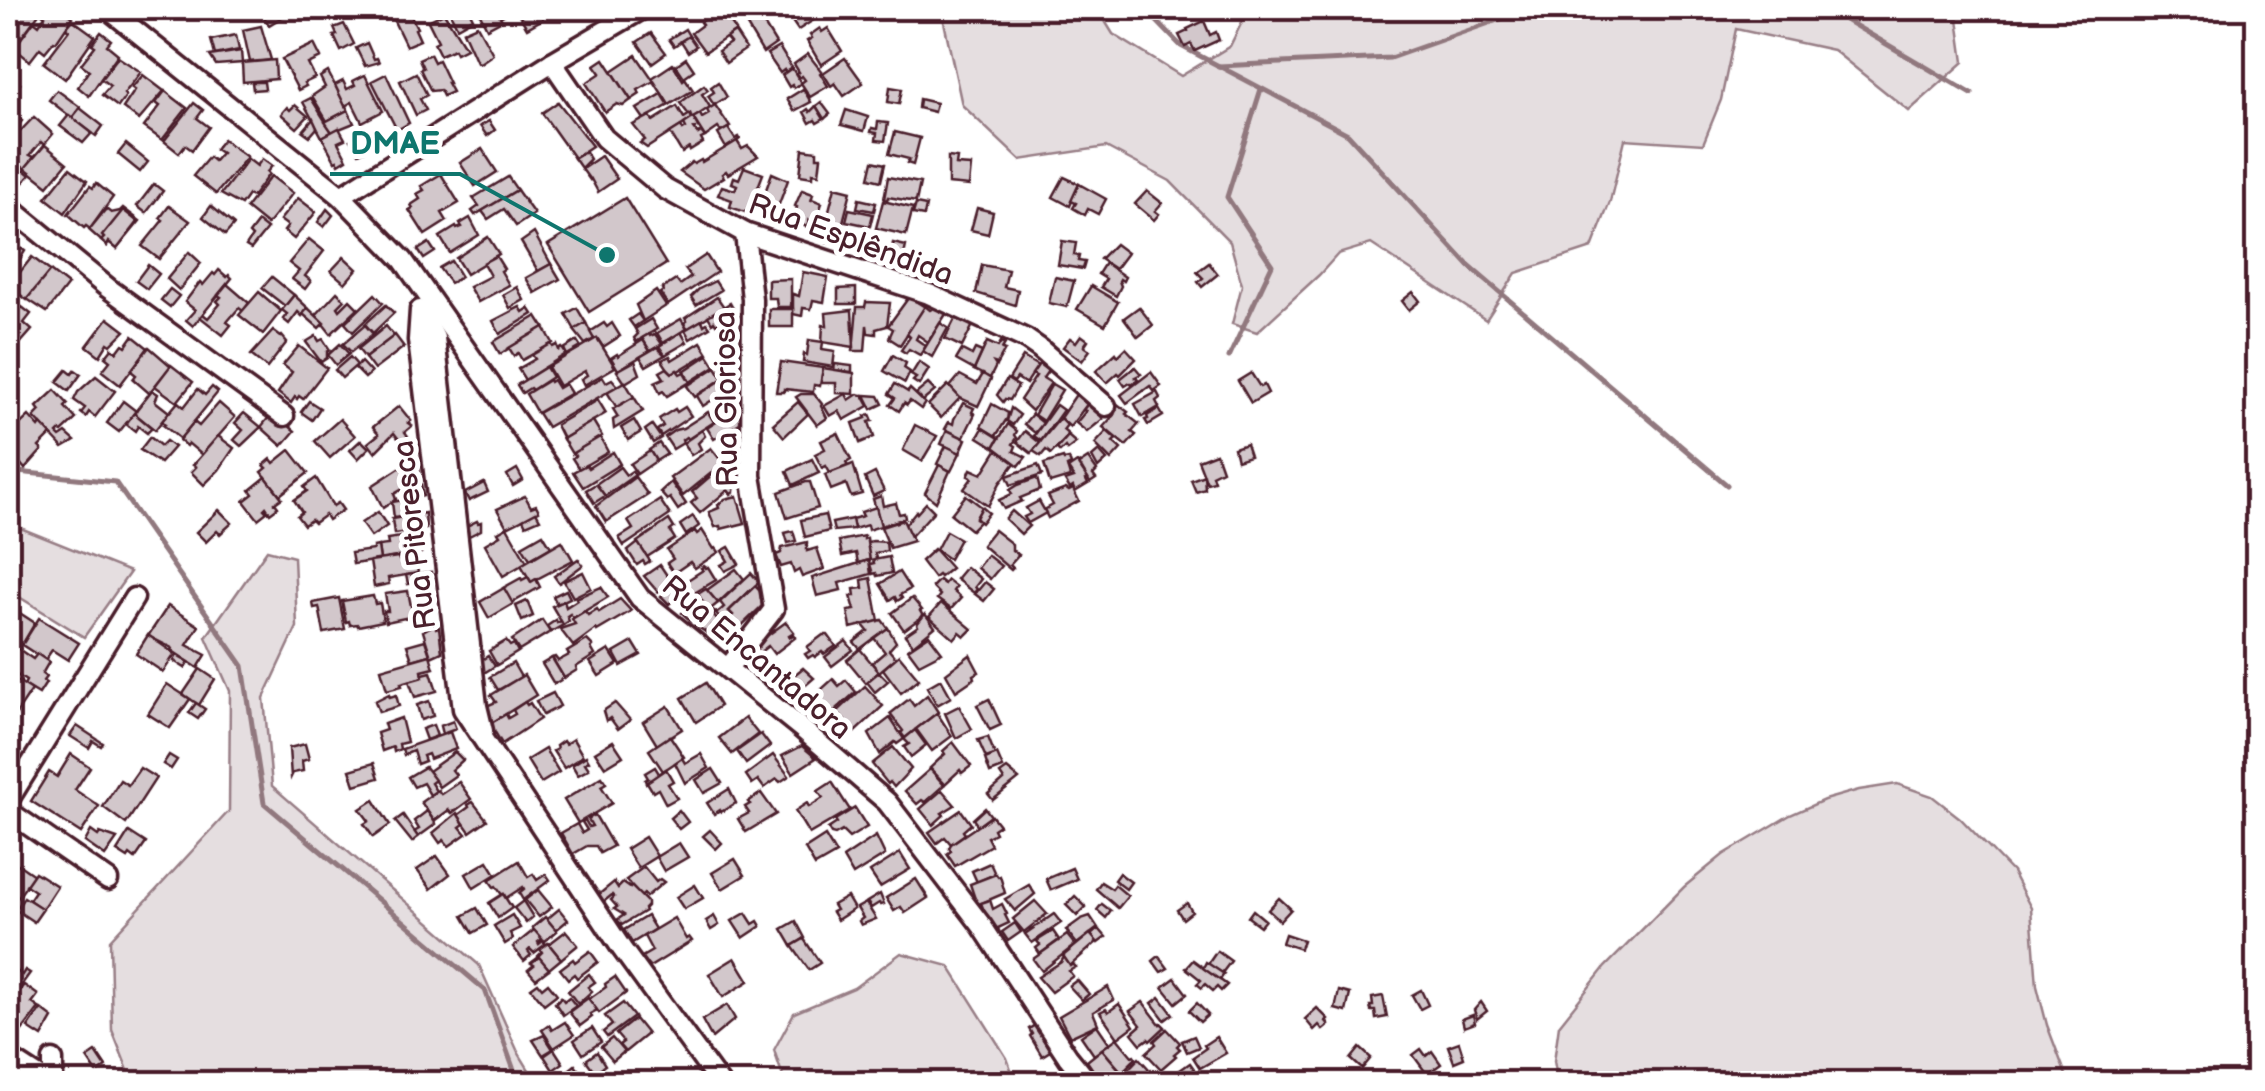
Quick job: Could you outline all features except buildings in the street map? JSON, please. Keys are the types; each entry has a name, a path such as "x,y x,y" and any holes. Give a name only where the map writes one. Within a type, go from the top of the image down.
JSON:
{"street":[{"name":"Rua Encantadora","path":"107,8 341,196 404,260 640,598 887,802 982,926 1090,1084"},
{"path":"341,196 644,8"},
{"name":"Rua Esplêndida","path":"552,62 604,138 665,189 745,233 929,294 1026,339 1106,406"},
{"path":"8,206 108,288 284,416"},
{"name":"Rua Gloriosa","path":"728,668 774,609 751,476 752,300 745,233"},
{"name":"Rua Pitoresca","path":"404,260 420,310 435,338 477,706 486,746 622,950 720,1084"},
{"path":"8,801 134,598"},
{"path":"8,811 108,880"},
{"path":"8,1056 52,1084"},
{"path":"52,1084 53,1060"}],"shaded area":[{"path":"941,8 1097,8 1113,34 1181,76 1230,46 1249,8 1849,8 1958,19 1964,62 1909,111 1833,50 1736,29 1721,100 1703,144 1625,139 1610,202 1592,248 1516,273 1486,320 1371,244 1338,254 1257,332 1232,324 1242,285 1230,242 1170,181 1106,147 1020,160 962,105"},
{"path":"8,523 130,572 84,637 8,590"},
{"path":"267,550 294,557 297,627 264,698 272,786 479,965 518,1052 537,1083 133,1083 112,1030 110,940 229,811 230,691 206,637"},
{"path":"1897,784 1932,796 1960,818 2012,872 2031,908 2037,986 2069,1083 1558,1083 1554,1061 1559,1025 1605,967 1684,887 1723,855 1790,815 1824,800"},
{"path":"901,953 949,966 1007,1058 1016,1083 785,1083 774,1050 794,1013 854,988"}],"waterway":[{"path":"1144,8 1181,46 1348,134 1469,266 1727,485"},
{"path":"1218,66 1390,58 1532,8"},
{"path":"1825,8 1972,94"},
{"path":"1229,357 1272,265 1227,197 1261,89"},
{"path":"8,471 115,482 243,666 264,803 485,990 519,1084"}],"place":[{"name":"DMAE","path":"607,255"}]}
